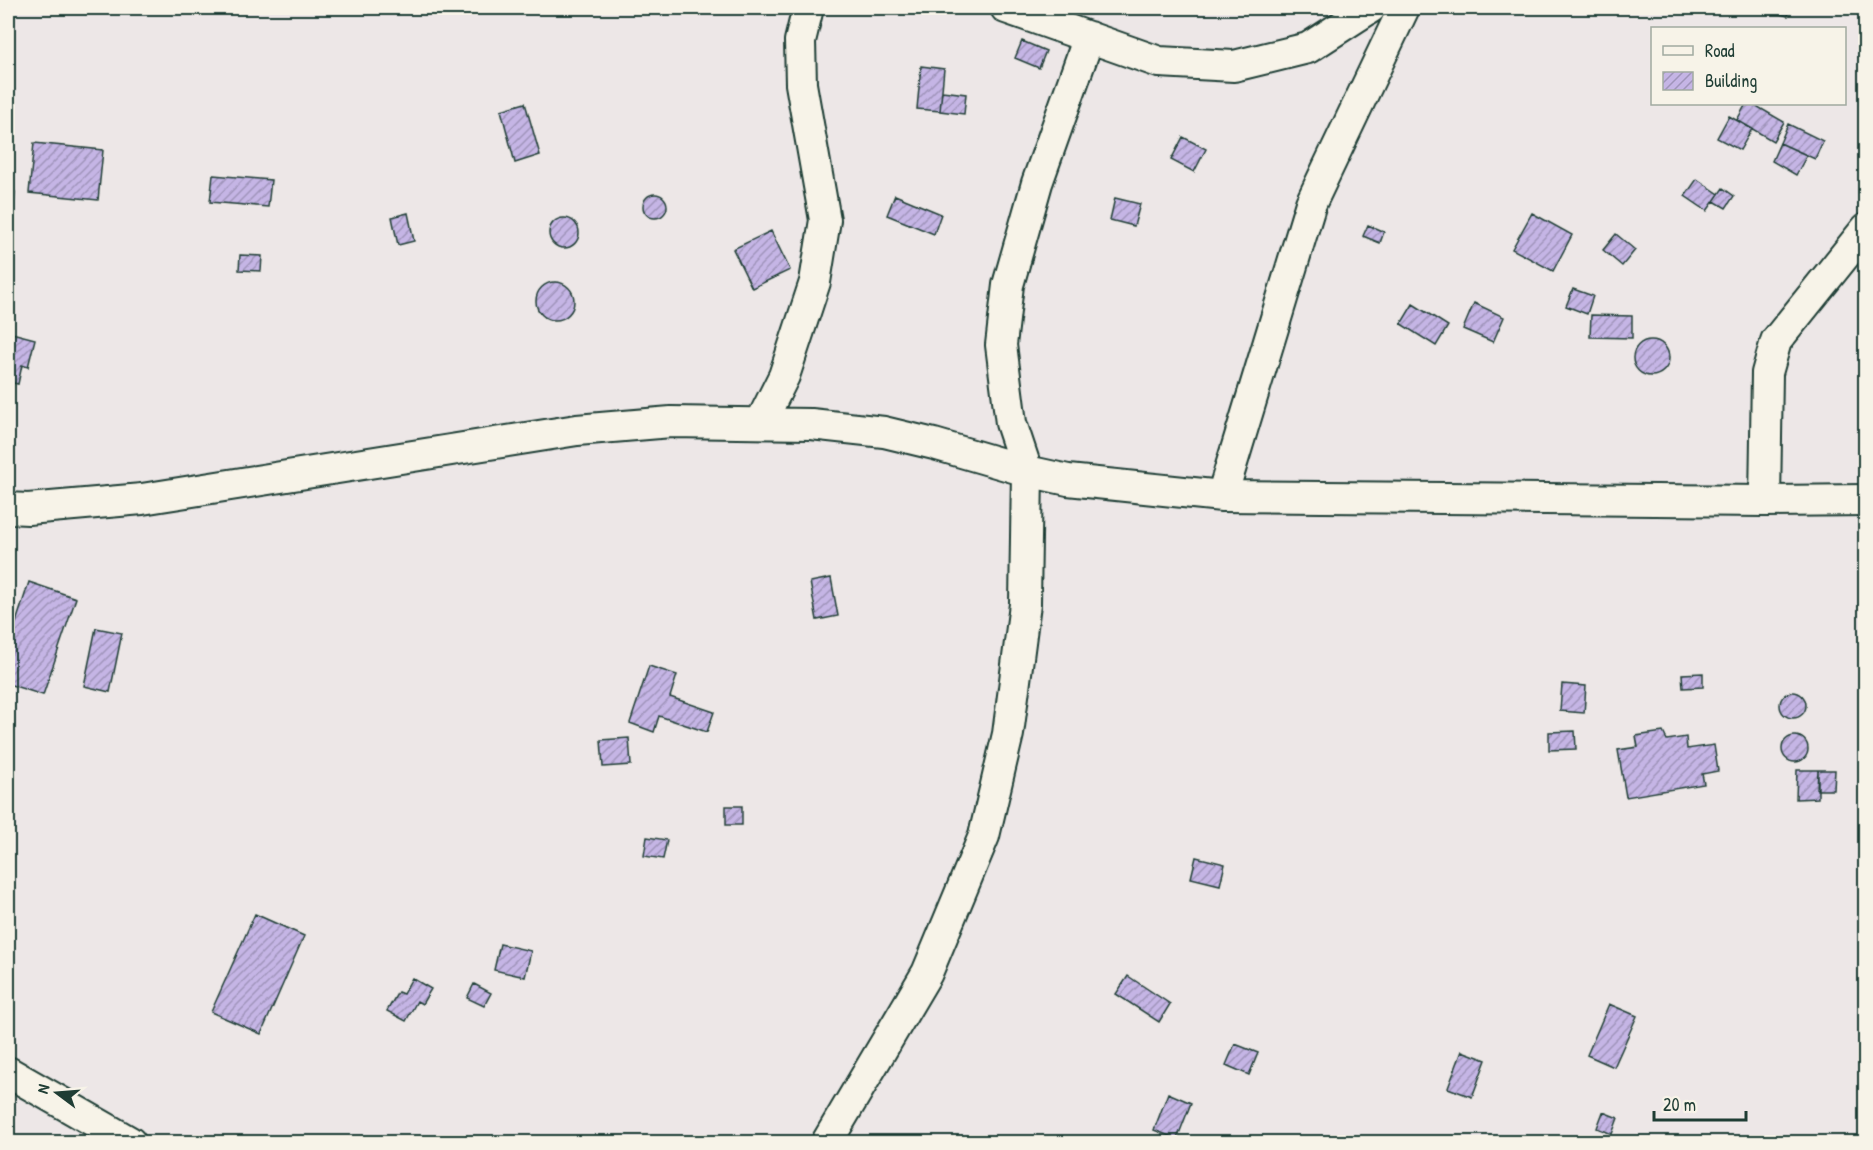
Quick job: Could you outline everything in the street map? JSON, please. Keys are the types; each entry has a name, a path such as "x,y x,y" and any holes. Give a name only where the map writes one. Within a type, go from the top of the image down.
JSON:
{"street":[{"path":"761,422 784,376 815,282 825,220 801,84 800,41 808,8"},
{"path":"1006,8 1159,62 1234,66 1308,48 1370,8"},
{"path":"1222,496 1311,203 1404,8"},
{"path":"827,1143 927,974 984,836 1008,734 1026,604 1028,471 1011,423 1001,345 1008,285 1037,183 1089,37"},
{"path":"1765,501 1767,373 1776,341 1866,229"},
{"path":"8,508 28,509 142,499 577,430 671,422 811,424 884,432 1068,480 1222,496 1866,501"},
{"path":"8,1072 130,1143"}],"building":[{"path":"1756,8 1790,8 1788,16"},
{"path":"1022,41 1046,51 1039,68 1015,58"},
{"path":"921,66 944,69 940,111 917,109"},
{"path":"942,91 966,94 964,114 940,111"},
{"path":"525,103 540,155 515,163 501,110"},
{"path":"1745,105 1755,105 1784,122 1773,141 1737,120"},
{"path":"1729,116 1752,129 1740,150 1717,138"},
{"path":"1788,124 1823,141 1815,159 1780,143"},
{"path":"1183,137 1206,149 1194,172 1171,160"},
{"path":"34,143 103,150 98,200 29,193"},
{"path":"1780,143 1807,155 1796,175 1772,161"},
{"path":"213,175 271,180 268,207 210,202"},
{"path":"1697,179 1719,194 1707,211 1685,196"},
{"path":"1723,188 1734,196 1726,208 1714,201"},
{"path":"8,192 15,192 13,221 8,220"},
{"path":"655,194 664,197 667,206 664,215 655,218 646,215 643,206 646,197"},
{"path":"895,195 941,214 934,234 887,215"},
{"path":"1115,198 1140,204 1134,226 1110,220"},
{"path":"408,213 414,241 398,245 392,217"},
{"path":"1532,213 1572,235 1553,271 1512,249"},
{"path":"564,218 575,222 579,233 575,244 564,248 553,244 549,233 553,222"},
{"path":"1368,225 1384,232 1380,243 1363,236"},
{"path":"771,231 790,270 752,288 733,249"},
{"path":"1616,234 1635,250 1622,266 1603,250"},
{"path":"240,255 262,256 261,271 239,270"},
{"path":"555,282 568,288 574,301 568,314 555,320 542,314 536,301 542,288"},
{"path":"1573,289 1593,296 1587,314 1566,306"},
{"path":"1474,303 1504,317 1493,342 1463,329"},
{"path":"1413,304 1448,326 1436,346 1401,324"},
{"path":"1591,315 1632,316 1632,338 1590,337"},
{"path":"8,332 35,339 28,367 22,365 18,384 8,382"},
{"path":"1651,340 1664,345 1669,358 1664,371 1651,376 1638,371 1633,358 1638,345"},
{"path":"831,578 838,616 817,620 810,582"},
{"path":"29,582 76,598 43,695 8,684 8,647"},
{"path":"96,628 122,633 110,692 84,686"},
{"path":"649,666 677,675 670,697 714,712 707,732 659,716 654,732 630,723"},
{"path":"1703,673 1703,687 1683,688 1682,674"},
{"path":"1562,684 1586,686 1584,713 1560,711"},
{"path":"1793,692 1802,696 1806,705 1802,714 1793,718 1784,714 1780,705 1784,696"},
{"path":"1575,731 1576,749 1549,750 1549,732"},
{"path":"1663,732 1667,740 1686,737 1687,749 1714,745 1718,771 1702,774 1704,784 1626,797 1618,750 1638,747 1636,736"},
{"path":"1795,736 1804,740 1808,749 1804,758 1795,762 1786,758 1782,749 1786,740"},
{"path":"629,738 631,765 603,767 601,740"},
{"path":"1797,770 1818,770 1818,798 1796,799"},
{"path":"1818,770 1835,770 1834,790 1817,790"},
{"path":"726,806 742,806 742,825 726,825"},
{"path":"647,837 667,840 663,859 644,856"},
{"path":"1196,857 1225,864 1220,885 1191,878"},
{"path":"255,914 304,936 261,1034 211,1012"},
{"path":"500,944 531,951 525,977 494,970"},
{"path":"1128,976 1170,1004 1159,1022 1116,994"},
{"path":"412,978 431,989 422,1004 417,1001 406,1021 387,1011 398,992 403,994"},
{"path":"474,984 491,993 484,1006 467,998"},
{"path":"1609,1004 1637,1016 1614,1067 1587,1055"},
{"path":"1235,1044 1258,1053 1249,1075 1226,1065"},
{"path":"1462,1051 1486,1060 1472,1097 1448,1088"},
{"path":"1168,1093 1191,1103 1177,1139 1154,1130"},
{"path":"1603,1112 1618,1118 1612,1134 1597,1128"}]}
